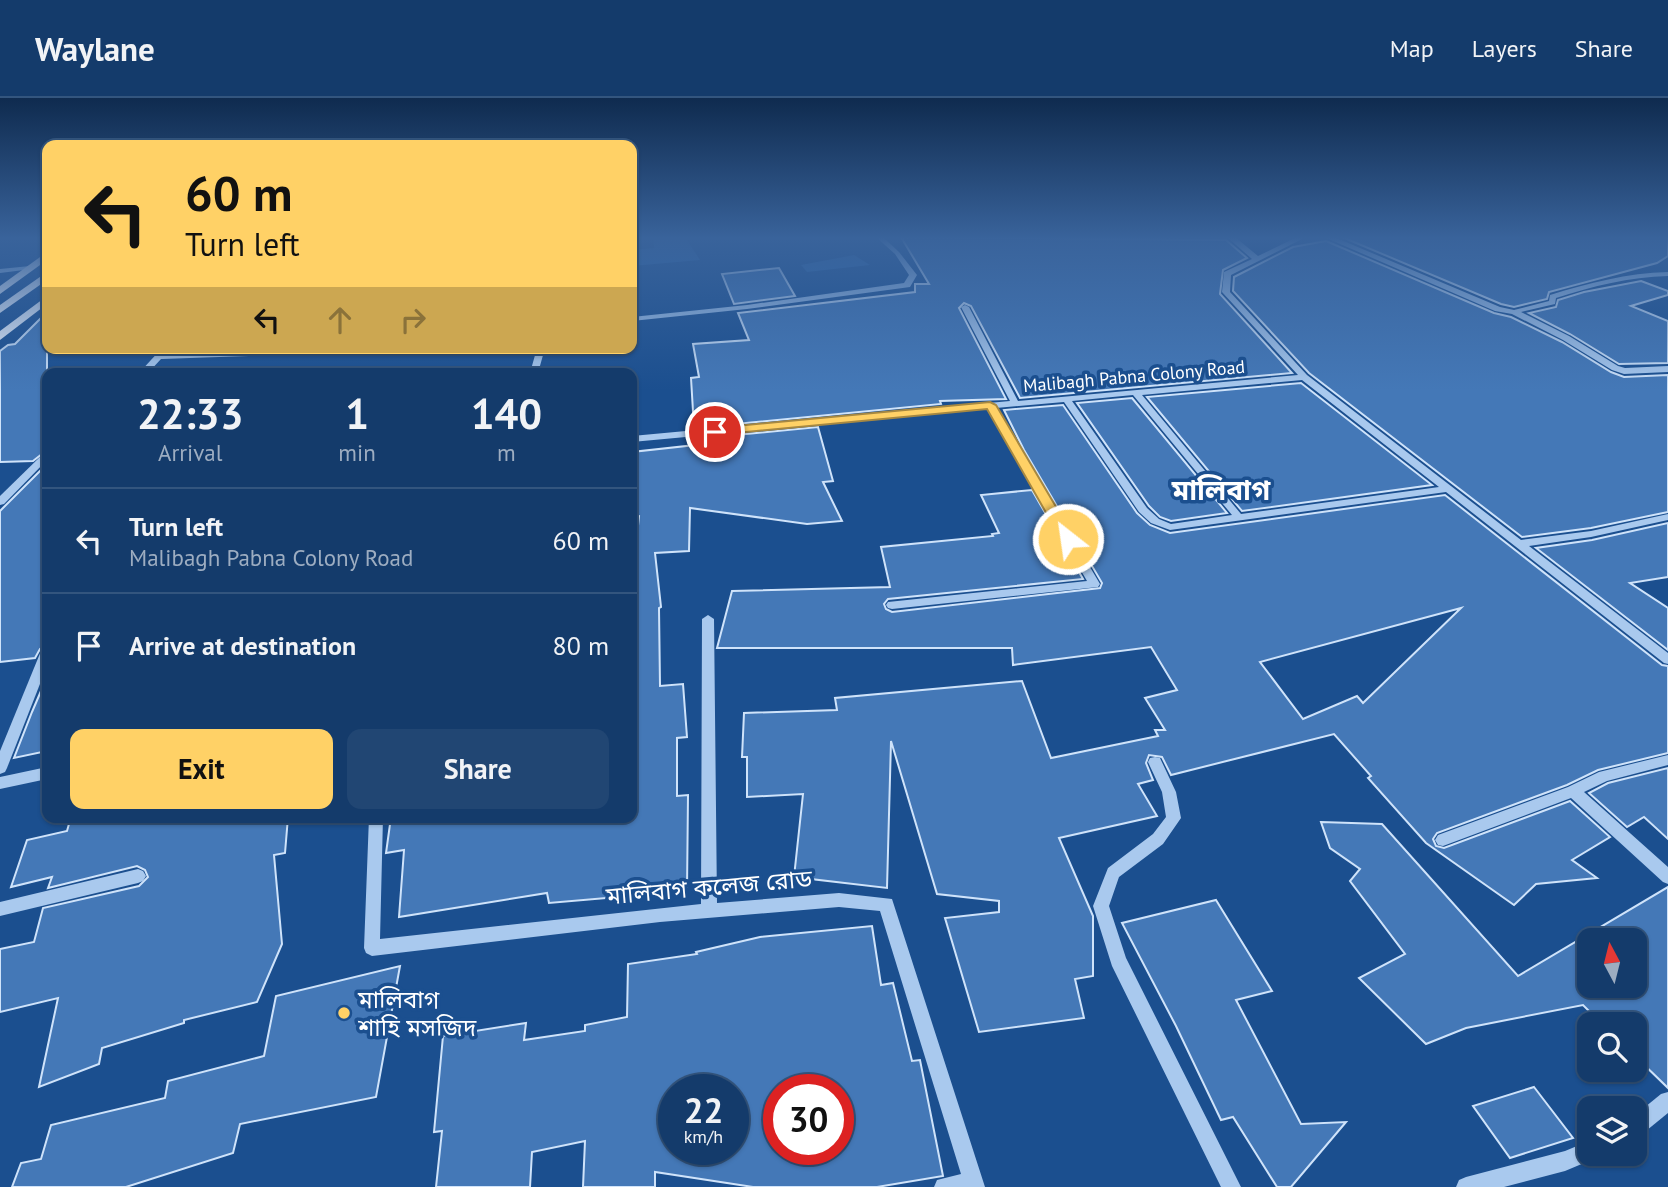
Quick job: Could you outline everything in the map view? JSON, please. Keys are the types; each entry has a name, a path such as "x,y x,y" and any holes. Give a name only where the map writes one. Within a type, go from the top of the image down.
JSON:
{"main road":[{"path":"0,310 30,288"},
{"path":"0,325 42,293"},
{"path":"0,337 42,303"}],"street":[{"path":"637,318 887,288"},
{"path":"1225,288 1226,292 1304,377 1668,660"},
{"path":"1448,288 1498,309 1514,312 1566,338 1615,368 1624,371 1668,369"},
{"path":"1514,312 1552,302 1553,297 1581,288"},
{"path":"965,307 1016,403"},
{"path":"149,368 162,354"},
{"path":"160,357 247,354"},
{"name":"Malibagh Pabna Colony Road","path":"637,439 1304,377"},
{"path":"1135,393 1240,519"},
{"path":"1066,399 1136,502 1155,521 1170,527 1449,489"},
{"path":"892,605 1094,584 990,405"},
{"path":"0,502 42,460"},
{"path":"1520,544 1591,534 1668,517"},
{"path":"708,619 709,911"},
{"path":"0,768 42,663"},
{"path":"1443,840 1573,791 1604,776 1668,760"},
{"path":"1155,762 1169,792 1174,818 1158,839 1113,873 1101,906 1118,960 1231,1187"},
{"path":"0,782 42,774"},
{"path":"1573,791 1668,877"},
{"name":"মালিবাগ কলেজ রোড","path":"376,823 372,948 709,911 839,900 886,904 974,1184"},
{"path":"0,909 138,876"},
{"path":"1647,1118 1668,1101"},
{"path":"1466,1187 1577,1155"},
{"path":"944,1187 974,1184"}],"building":[{"path":"728,288 790,288 795,296 734,304"},
{"path":"915,288 1221,288 1220,294 1292,373 1020,398 971,306 964,303 959,308 1006,399 940,401 941,404 694,428 691,378 699,377 693,344 749,340 738,313 915,292"},
{"path":"1233,288 1435,288 1494,313 1511,317 1624,377 1668,375 1668,512 1591,528 1522,537 1309,373 1233,291"},
{"path":"1463,288 1565,288 1549,292 1547,299 1514,307"},
{"path":"1606,288 1659,288 1668,291 1668,295 1631,306 1668,321 1668,363 1619,364 1529,313 1556,307 1558,300"},
{"path":"42,317 42,354 47,354 47,368 42,368 42,454 33,461 0,462 0,351 15,344"},
{"path":"1301,383 1432,485 1242,511 1147,397"},
{"path":"1132,398 1227,513 1171,521 1160,517 1149,506 1077,403"},
{"path":"1063,405 1137,513 1150,525 1170,533 1445,495 1662,665 1668,666 1668,753 1598,770 1567,785 1437,833 1433,839 1436,846 1444,848 1570,801 1610,837 1572,860 1597,878 1536,884 1514,905 1426,843 1368,778 1371,776 1334,734 1171,775 1162,757 1149,755 1146,763 1153,780 1138,784 1157,816 1059,838 1093,916 1093,976 1075,979 1084,1018 979,1032 945,918 999,912 999,901 937,894 891,741 887,888 794,877 803,794 747,797 747,757 742,757 744,713 837,710 835,698 1022,681 1051,758 1158,736 1155,730 1165,730 1145,698 1177,690 1151,647 1013,665 1012,648 717,648 732,591 890,587 881,547 993,536 992,534 999,533 981,495 1032,490 1083,579 888,599 884,604 886,609 892,612 1100,588 1102,583 1024,450 1004,410","holes":["1461,608 1363,703 1357,696 1303,719 1260,662"]},
{"path":"818,427 833,481 823,482 842,521 807,524 690,508 689,551 655,553 661,607 660,686 683,684 687,737 677,738 677,796 688,795 687,891 549,903 547,893 399,917 404,850 386,853 390,823 637,823 637,451 695,445 695,439"},
{"path":"42,469 42,648 35,658 0,662 0,511"},
{"path":"1668,523 1668,577 1630,583 1668,608 1668,650 1536,548 1592,540"},
{"path":"42,689 42,752 14,758"},
{"path":"1668,768 1668,839 1644,817 1627,827 1589,793 1608,783"},
{"path":"1321,822 1382,824 1518,976 1577,941 1577,998 1647,998 1647,928 1599,928 1668,887 1668,1088 1647,1068 1647,1012 1590,1012 1583,1005 1466,1028 1426,1044 1359,978 1405,954 1350,881 1360,869 1330,848"},
{"path":"69,823 288,823 285,853 274,855 282,944 257,1002 184,1020 184,1023 102,1048 99,1064 39,1087 58,998 0,1012 0,949 34,942 43,908 139,886 148,877 145,870 137,866 48,888 52,877 11,887 27,840 67,831"},
{"path":"1216,900 1272,991 1236,1000 1301,1124 1346,1122 1291,1187 1277,1187 1233,1117 1221,1120 1122,923"},
{"path":"872,926 881,985 893,983 912,1061 920,1060 943,1176 877,1187 753,1187 655,1172 655,1187 583,1187 585,1141 532,1152 530,1187 436,1187 442,1131 434,1132 443,1036 526,1023 524,1040 585,1031 585,1025 627,1017 628,964 697,954 696,952 760,937"},
{"path":"400,966 376,1097 240,1124 233,1153 126,1187 12,1187 21,1163 41,1159 51,1125 165,1098 168,1081 264,1056 276,996"},
{"path":"1534,1087 1573,1138 1510,1158 1473,1106"}],"place":[{"name":"মালিবাগ শাহি মসজিদ","path":"344,1013"}],"district":[{"name":"মালিবাগ","path":"1221,489"}],"route":[{"path":"715,432 990,405 1068,539"}]}
